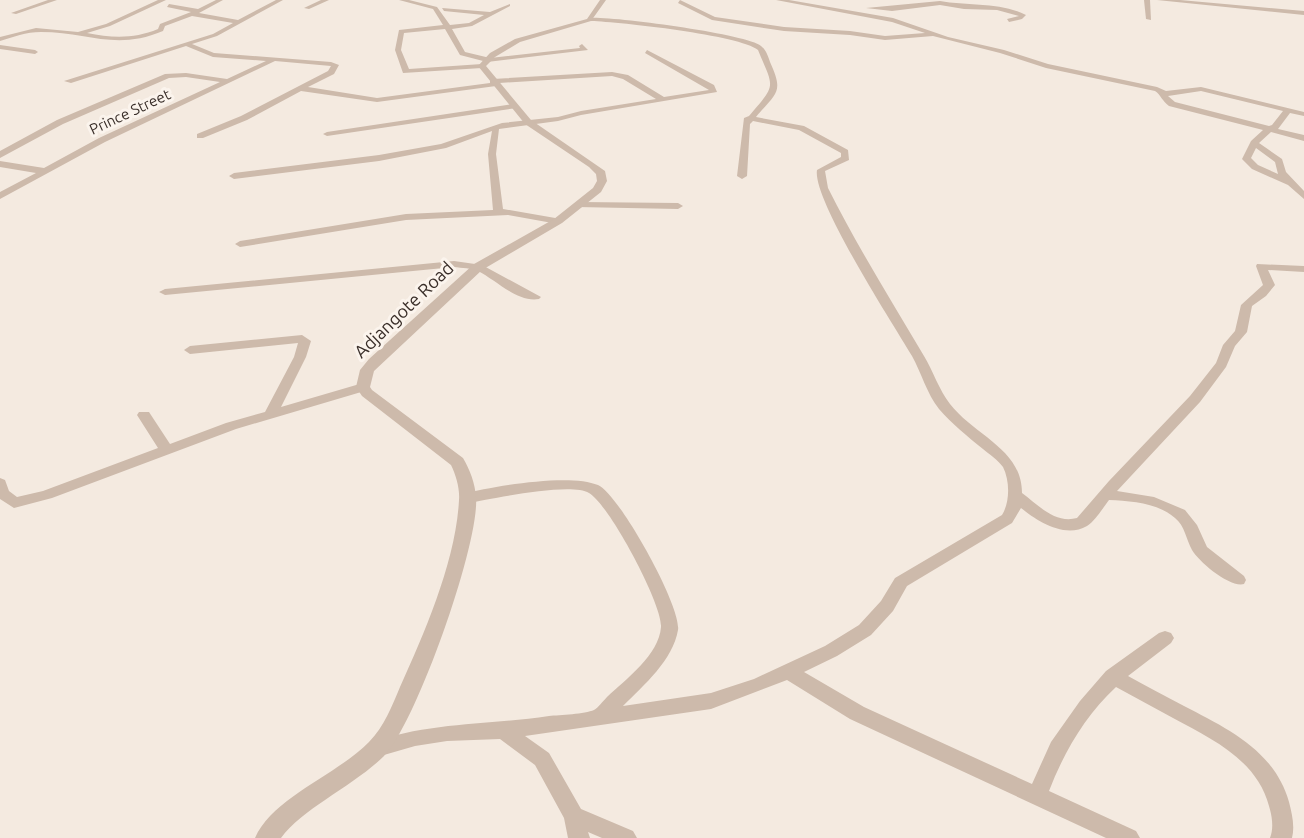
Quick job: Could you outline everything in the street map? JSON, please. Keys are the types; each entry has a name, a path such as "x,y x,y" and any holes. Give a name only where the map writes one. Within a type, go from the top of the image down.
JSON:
{"street":[{"path":"29,0 46,3"},
{"path":"14,14 54,0"},
{"path":"73,35 108,25 163,0"},
{"path":"39,30 135,40 161,30 162,25 195,13 220,0"},
{"path":"68,81 188,45 240,22 280,0"},
{"path":"307,8 326,0"},
{"path":"402,0 492,14"},
{"path":"591,18 592,13 603,0"},
{"path":"779,0 893,20 967,45 1002,51 1046,66 1148,86 1164,94 1201,89 1304,114"},
{"path":"1147,0 1149,20"},
{"path":"1160,0 1304,13"},
{"path":"1247,0 1248,8"},
{"path":"680,2 714,19 784,29 850,33 885,38 933,34"},
{"path":"849,11 892,9 937,3 997,8 1023,15 1020,18 1008,20"},
{"path":"508,5 474,24 401,30 398,50 406,70 585,50 582,46"},
{"path":"170,6 240,22"},
{"path":"444,8 447,28 462,54 486,62"},
{"path":"486,62 515,41 591,18 629,21 756,45 764,55 775,82 774,89 768,98 748,118 742,141 742,176"},
{"path":"0,39 39,30 59,22"},
{"path":"188,45 213,55 335,65 331,72 244,118 200,136"},
{"path":"0,47 35,51"},
{"path":"234,176 359,161 433,148 495,127 558,119 581,113 710,93 714,90 648,52"},
{"name":"Prince Street","path":"0,196 102,140 275,59"},
{"name":"Adjangote Road","path":"267,838 281,819 333,784 377,749 391,730 432,639 459,553 468,498 463,473 457,462 367,393 363,387 367,370 478,267 558,221 597,190 602,180 600,173 528,122 495,82 486,62"},
{"path":"299,88 377,100 495,82 612,74 625,78 663,100"},
{"path":"0,155 60,122 168,76 186,75 228,81"},
{"path":"1164,94 1165,100 1176,105 1304,138"},
{"path":"327,134 513,106"},
{"path":"1288,110 1275,127 1269,129 1254,143 1247,156 1250,163 1291,183"},
{"path":"377,749 415,738 447,733 503,731 711,701 789,672 831,651 865,630 887,606 900,582 1006,519 1013,508 1016,478 1007,462 961,424 943,405 919,358 854,249 823,188 821,170 846,158 845,152 801,128 748,118"},
{"path":"495,127 492,154 498,212"},
{"path":"1254,143 1279,161 1282,173 1304,196"},
{"path":"0,164 43,171"},
{"path":"580,205 678,206"},
{"path":"240,244 406,217 498,212 526,214 558,221"},
{"path":"165,292 454,264 478,267 518,291 535,297"},
{"path":"1016,495 1041,516 1057,523 1071,525 1082,522 1104,495 1195,399 1222,364 1229,345 1241,332 1247,305 1262,294 1269,285 1262,266 1304,269"},
{"path":"190,350 302,339 305,341 300,357 270,415"},
{"path":"0,483 2,493 14,503 47,495 231,426 363,387"},
{"path":"144,415 168,451"},
{"path":"468,498 573,485 589,487 605,496 664,601 670,629 666,641 654,660 600,716"},
{"path":"1104,495 1125,495 1165,506 1179,513 1187,522 1203,553 1238,579"},
{"path":"1037,797 1059,743 1112,676 1139,654 1165,638"},
{"path":"789,672 856,713 1129,838"},
{"path":"1112,676 1220,733 1251,755 1265,772 1278,797 1284,831 1281,838"},
{"path":"503,731 542,759 574,816 579,838"},
{"path":"574,816 626,838"}]}
